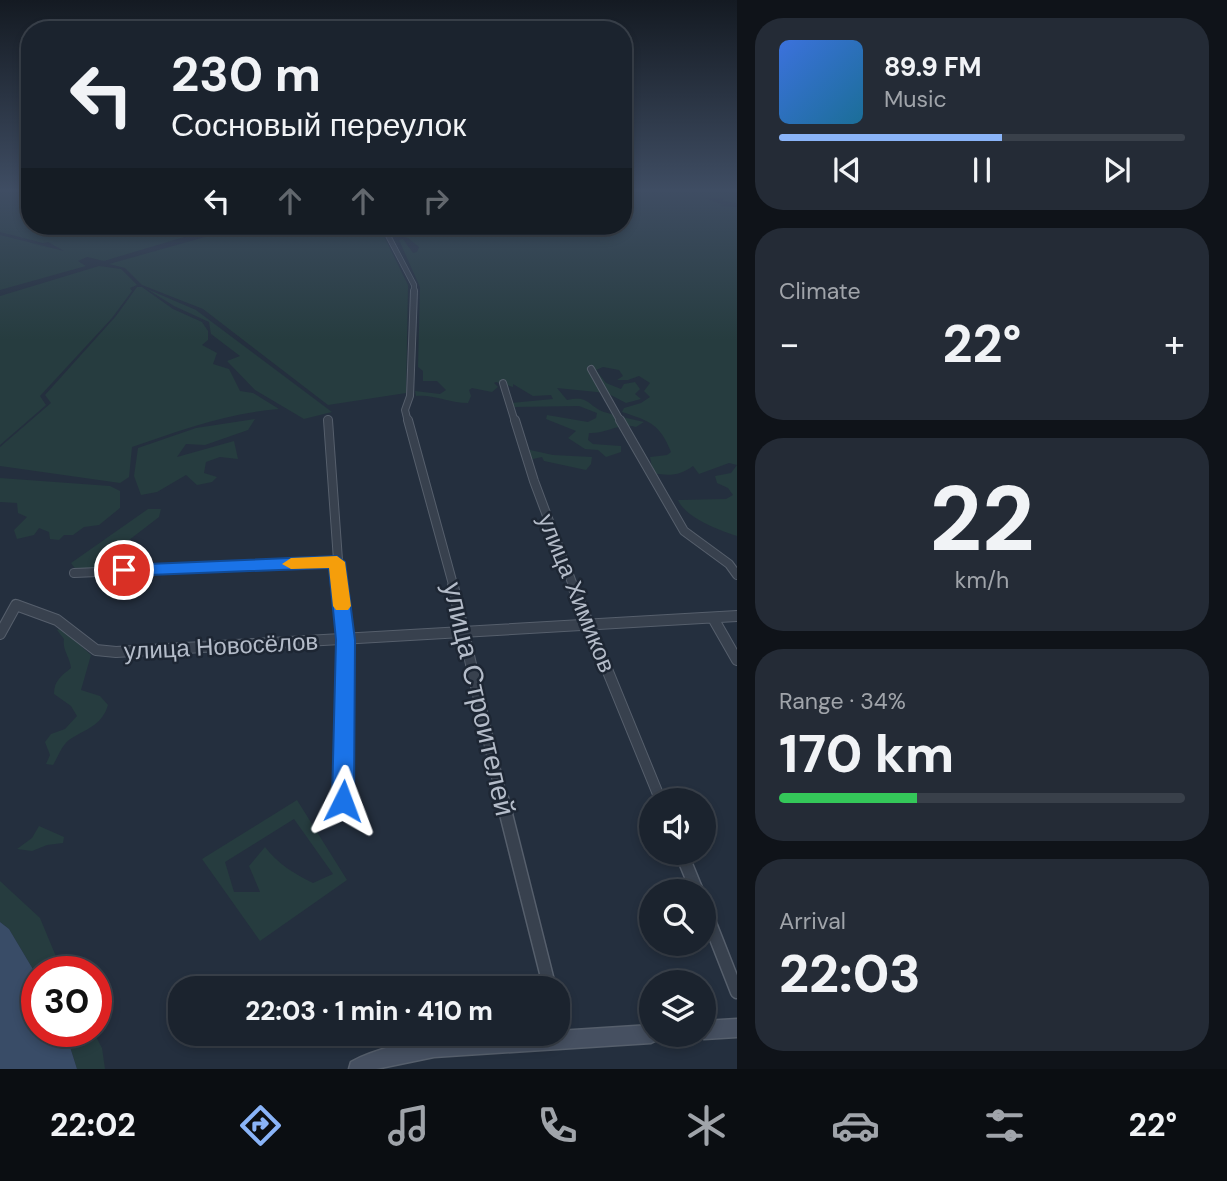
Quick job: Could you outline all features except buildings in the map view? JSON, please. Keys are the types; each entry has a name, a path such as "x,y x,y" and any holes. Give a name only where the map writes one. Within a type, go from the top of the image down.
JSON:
{"main road":[{"path":"716,1029 737,1028"},
{"path":"570,1032 639,1034"},
{"path":"358,1069 374,1060 450,1046"}],"street":[{"name":"улица Строителей","path":"390,240 414,285 410,396 405,410 466,632 505,811 547,976"},
{"path":"591,369 684,531 729,564 737,575"},
{"name":"улица Химиков","path":"503,383 534,481 655,788"},
{"path":"328,420 337,562 346,640 343,801"},
{"path":"74,573 337,562"},
{"name":"улица Новосёлов","path":"0,634 16,605 57,620 96,650 116,652 346,640"},
{"path":"346,640 737,616"},
{"path":"713,618 737,660"},
{"path":"716,939 737,992"}],"green space":[{"path":"0,240 20,240 64,251 48,242 31,240 175,240 104,261 87,257 78,261 86,266 0,290"},
{"path":"195,240 386,240 408,285 406,393 328,405 203,309 142,285 125,268 109,264"},
{"path":"399,240 404,240 413,253 417,252 419,247 410,240 737,240 737,465 729,463 699,474 693,466 674,474 653,473 650,457 671,452 663,435 653,425 622,412 624,408 650,397 644,391 650,383 639,376 617,380 623,376 619,370 603,367 596,370 606,383 621,389 624,384 635,382 640,389 635,394 641,399 626,403 607,393 557,388 567,400 584,400 604,412 644,422 636,427 624,426 589,433 588,440 593,444 621,446 621,452 606,457 598,450 585,449 568,438 576,431 546,419 547,415 588,422 596,418 597,413 579,406 514,407 511,403 553,399 551,395 533,396 513,384 513,387 496,382 494,383 498,387 492,392 472,388 469,390 471,396 468,403 416,396 415,391 440,394 446,390 437,381 423,381 423,371 418,367 420,287"},
{"path":"99,266 121,269 137,285 130,288 132,291 112,318 40,396 46,405 0,445 0,296"},
{"path":"137,287 142,287 173,309 202,322 208,331 208,340 202,345 217,353 213,364 229,369 240,391 253,393 279,409 223,418 132,447 129,477 120,483 0,466 0,447 51,403 45,395 116,316"},
{"path":"147,289 196,310 332,412 304,419 255,390 227,361 240,356 211,334 209,322 174,306"},
{"path":"255,419 248,430 205,445 186,444 177,457 234,441 238,459 220,457 206,462 204,473 217,477 212,482 197,485 186,475 157,492 141,495 134,476 138,448 196,428"},
{"path":"530,450 553,455 592,457 591,464 586,470 544,461 542,457 533,459 524,454"},
{"path":"737,465 737,536 695,518 678,500 726,499 733,495 728,488 717,483 715,476 731,473"},
{"path":"0,478 110,486 120,491 120,508 99,525 84,527 73,535 64,535 59,540 50,539 49,532 39,528 34,535 17,539 14,530 27,517 18,513 17,503 0,502"},
{"path":"148,509 161,509 159,517 107,557 108,569 77,571 71,563"},
{"path":"61,628 91,655 81,690 100,696 108,705 102,718 67,742 53,765 46,764 50,755 45,742 51,734 65,729 77,716 71,706 54,694 57,682 71,668 64,639 57,630"},
{"path":"297,800 347,880 260,941 202,859","holes":["294,819 333,874 313,883 286,868 265,847 249,866 260,892 234,892 225,862"]},
{"path":"39,826 64,837 63,843 32,851 17,849 32,838"},
{"path":"0,881 40,918 56,956 25,956 9,929 0,922"},
{"path":"70,1047 101,1047 105,1069 77,1069"}],"water":[{"path":"0,922 9,929 25,956 21,956 21,1047 70,1047 77,1069 0,1069"}],"slow traffic":[{"path":"291,564 337,562 342,606"}],"route":[{"path":"124,570 337,562 346,640 343,801"}]}
